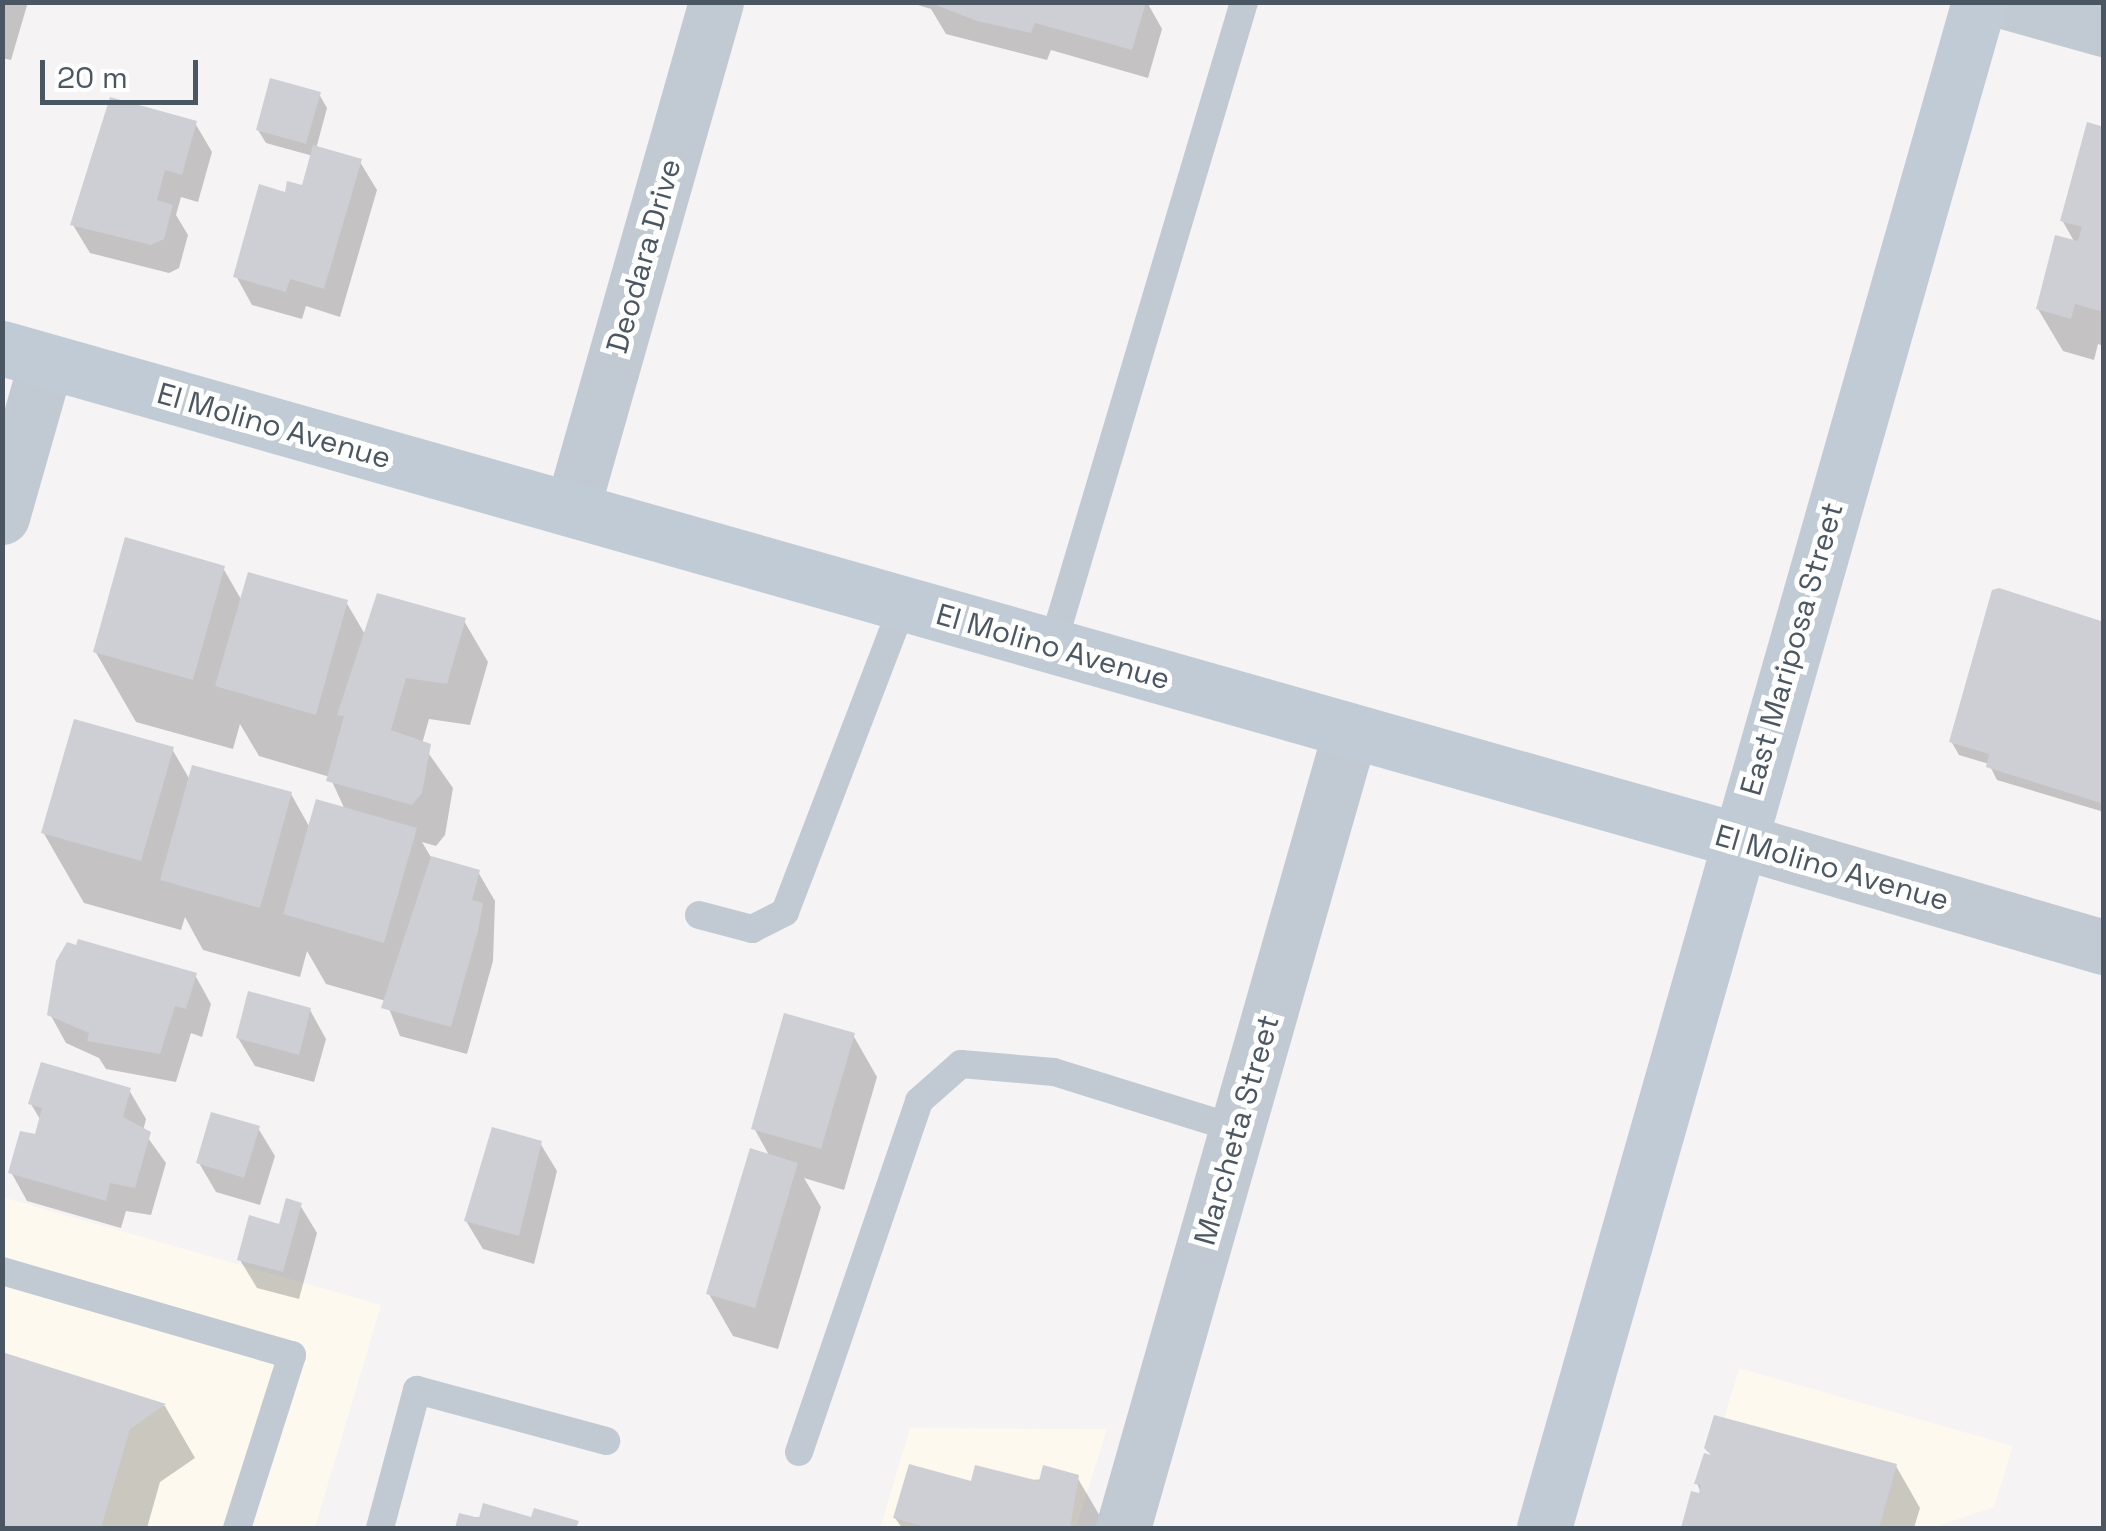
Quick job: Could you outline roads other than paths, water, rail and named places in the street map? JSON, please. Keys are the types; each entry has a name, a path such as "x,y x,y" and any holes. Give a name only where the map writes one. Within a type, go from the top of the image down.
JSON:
{"street":[{"name":"Deodara Drive","path":"572,509 716,2"},
{"name":"East Mariposa Street","path":"1544,1528 1737,840 1979,2"},
{"path":"2007,2 2104,30"},
{"name":"El Molino Avenue","path":"24,356 2104,946"},
{"path":"2,516 24,356"},
{"name":"Marcheta Street","path":"1123,1528 1350,732"}],"lane":[{"path":"1052,647 1244,2"},
{"path":"699,916 752,929 785,912 902,604"},
{"path":"799,1452 919,1101 961,1064 1054,1072 1237,1130"},
{"path":"2,1271 292,1356 237,1528"},
{"path":"380,1528 417,1390 606,1442"}]}
